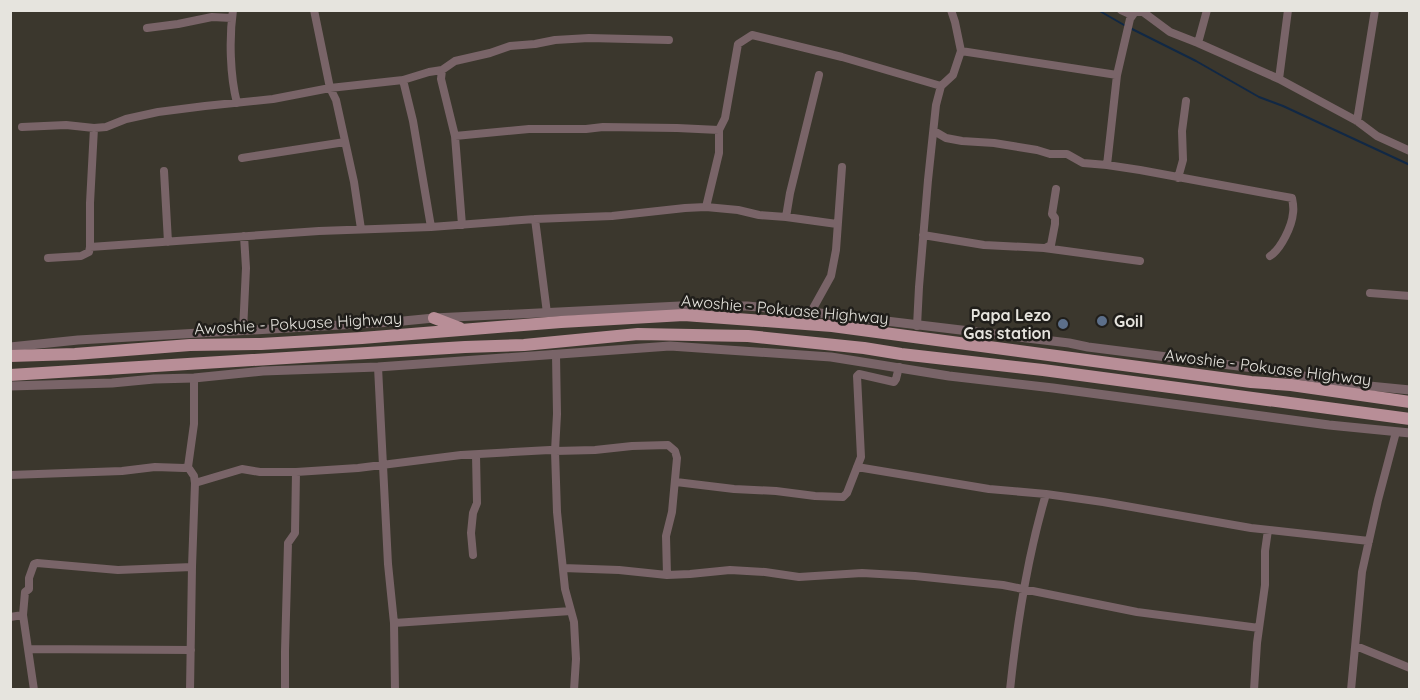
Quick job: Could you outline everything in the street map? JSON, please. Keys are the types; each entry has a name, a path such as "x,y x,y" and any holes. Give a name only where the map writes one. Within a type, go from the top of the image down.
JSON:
{"main road":[{"name":"Awoshie - Pokuase Highway","path":"10,356 362,338 684,315 832,326 1410,402"},
{"path":"434,318 464,329"},
{"path":"864,348 872,332"},
{"name":"Awoshie - Pokuase Highway","path":"10,375 524,345 638,334 748,336 1043,370 1410,419"},
{"path":"1285,403 1291,385"}],"street":[{"path":"315,10 330,88 336,100 354,182 361,229"},
{"path":"917,326 923,235 936,105 941,86 953,75 961,51 951,10"},
{"path":"955,22 958,10"},
{"path":"1121,10 1143,12 1170,32 1279,79 1356,121 1377,136 1410,151"},
{"path":"1198,43 1207,10"},
{"path":"1279,79 1288,10"},
{"path":"1356,121 1375,10"},
{"path":"1107,165 1117,75 1130,19 1136,13"},
{"path":"147,28 232,14 233,90 237,103"},
{"path":"706,207 719,153 719,130 725,118 738,44 752,35 842,57 941,86"},
{"path":"22,127 66,125 94,128 158,112 273,99 330,88 403,80 442,70 455,61 501,49 555,40 589,38 669,40"},
{"path":"961,51 1117,75"},
{"path":"442,70 441,79 455,136 462,225"},
{"path":"786,217 819,75"},
{"path":"403,80 413,120 431,227"},
{"path":"1178,178 1183,160 1182,131 1186,101"},
{"path":"48,258 81,256 90,252 94,128"},
{"path":"455,136 529,129 719,130"},
{"path":"934,132 946,138 1037,150 1050,154 1067,154 1083,163 1107,165 1292,198 1294,209 1292,221 1277,251 1270,256"},
{"path":"242,158 345,142"},
{"path":"812,312 831,276 836,250 842,167"},
{"path":"164,171 168,242"},
{"path":"1044,248 1051,245 1053,240 1055,218 1052,214 1056,189"},
{"path":"90,247 361,229 612,216 706,207 837,224"},
{"path":"535,219 547,313"},
{"path":"923,235 984,245 1044,248 1140,261"},
{"path":"243,331 246,268 244,236"},
{"path":"1370,293 1410,296"},
{"path":"10,347 78,340 434,318 680,306 747,306 1069,343 1359,385 1410,390"},
{"path":"10,386 112,383 263,371 378,367 670,346 831,357 949,376 1329,425 1410,433"},
{"path":"556,355 557,512 565,589 574,622 576,659 574,690"},
{"path":"378,367 388,564 394,623 395,690"},
{"path":"676,482 843,497 847,493 861,457 857,376 859,374 894,382 899,367"},
{"path":"190,690 195,483 194,476 188,467 194,424 194,378"},
{"path":"1351,690 1362,572 1396,432"},
{"path":"195,483 242,469 260,472 296,472 358,468 427,458 668,445 675,451 676,482 666,536 667,575"},
{"path":"473,555 471,533 473,513 477,502 476,455"},
{"path":"10,474 112,472 155,467 188,467"},
{"path":"857,467 989,489 1103,502 1212,522 1369,541"},
{"path":"285,690 288,543 295,533 296,472"},
{"path":"1010,690 1016,633 1036,529 1046,494"},
{"path":"1254,690 1265,585 1265,551 1268,530"},
{"path":"34,690 23,615 25,592 29,589 32,566 37,563 118,570 192,567"},
{"path":"563,568 667,575 729,570 765,572 799,578 873,574 915,576 1003,585 1137,612 1259,628"},
{"path":"394,623 571,611"},
{"path":"10,617 23,615"},
{"path":"1356,646 1410,668"},
{"path":"29,649 191,650"}],"waterway":[{"path":"1098,10 1124,25"},
{"path":"1130,28 1196,61 1259,97 1410,165"}],"place":[{"name":"Goil","path":"1102,321"},
{"name":"Papa Lezo Gas station","path":"1063,324"}]}
